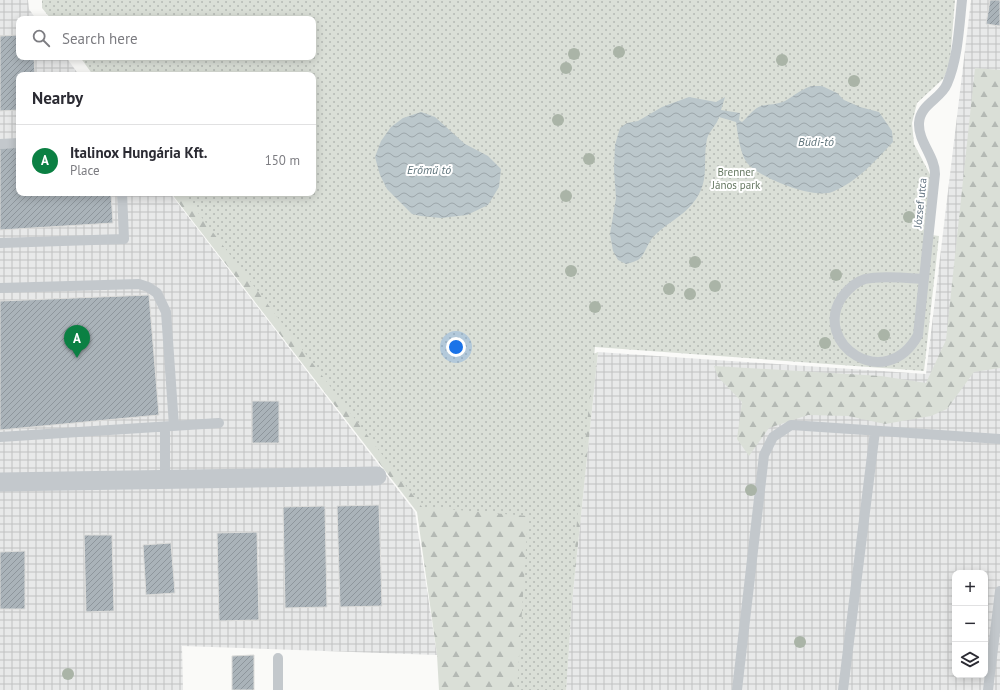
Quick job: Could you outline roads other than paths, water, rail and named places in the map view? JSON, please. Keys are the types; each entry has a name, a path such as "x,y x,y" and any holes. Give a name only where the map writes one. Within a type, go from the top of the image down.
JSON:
{"street":[{"path":"0,482 377,476"}],"lane":[{"name":"József utca","path":"924,279 867,278 850,287 838,303 835,322 840,340 846,348 862,359 881,362 890,360 907,351 918,335 924,279 935,168 923,142 919,122 921,114 946,86 954,68 962,0"},
{"path":"0,144 16,143"},
{"path":"0,243 124,238 122,196"},
{"path":"0,288 139,284 148,287 157,293 166,312 170,426 165,479"},
{"path":"0,437 219,424"},
{"path":"737,690 764,456 773,437 791,425 1000,439"},
{"path":"843,690 875,431"},
{"path":"988,690 1000,591"},
{"path":"278,658 278,690"}],"water":[{"name":"Büdi-tó","path":"812,86 822,86 837,93 844,100 860,107 879,112 892,131 893,142 850,183 832,192 813,193 776,182 749,165 741,151 736,122 719,117 707,139 704,179 699,195 689,208 653,237 638,260 626,264 618,260 613,251 610,234 616,198 614,170 615,145 620,128 627,123 638,121 662,107 689,97 716,102 725,97 721,110 740,113 739,120 742,122 758,107 785,101"},
{"name":"Erőmű tó","path":"421,112 435,117 465,144 488,156 501,169 499,187 488,205 467,215 441,218 421,216 412,214 387,189 380,175 375,157 381,141 391,127 403,118"}],"place":[{"name":"Italinox Hungária Kft.","path":"77,358"}],"park label":[{"name":"Brenner János park","path":"736,178"}]}
